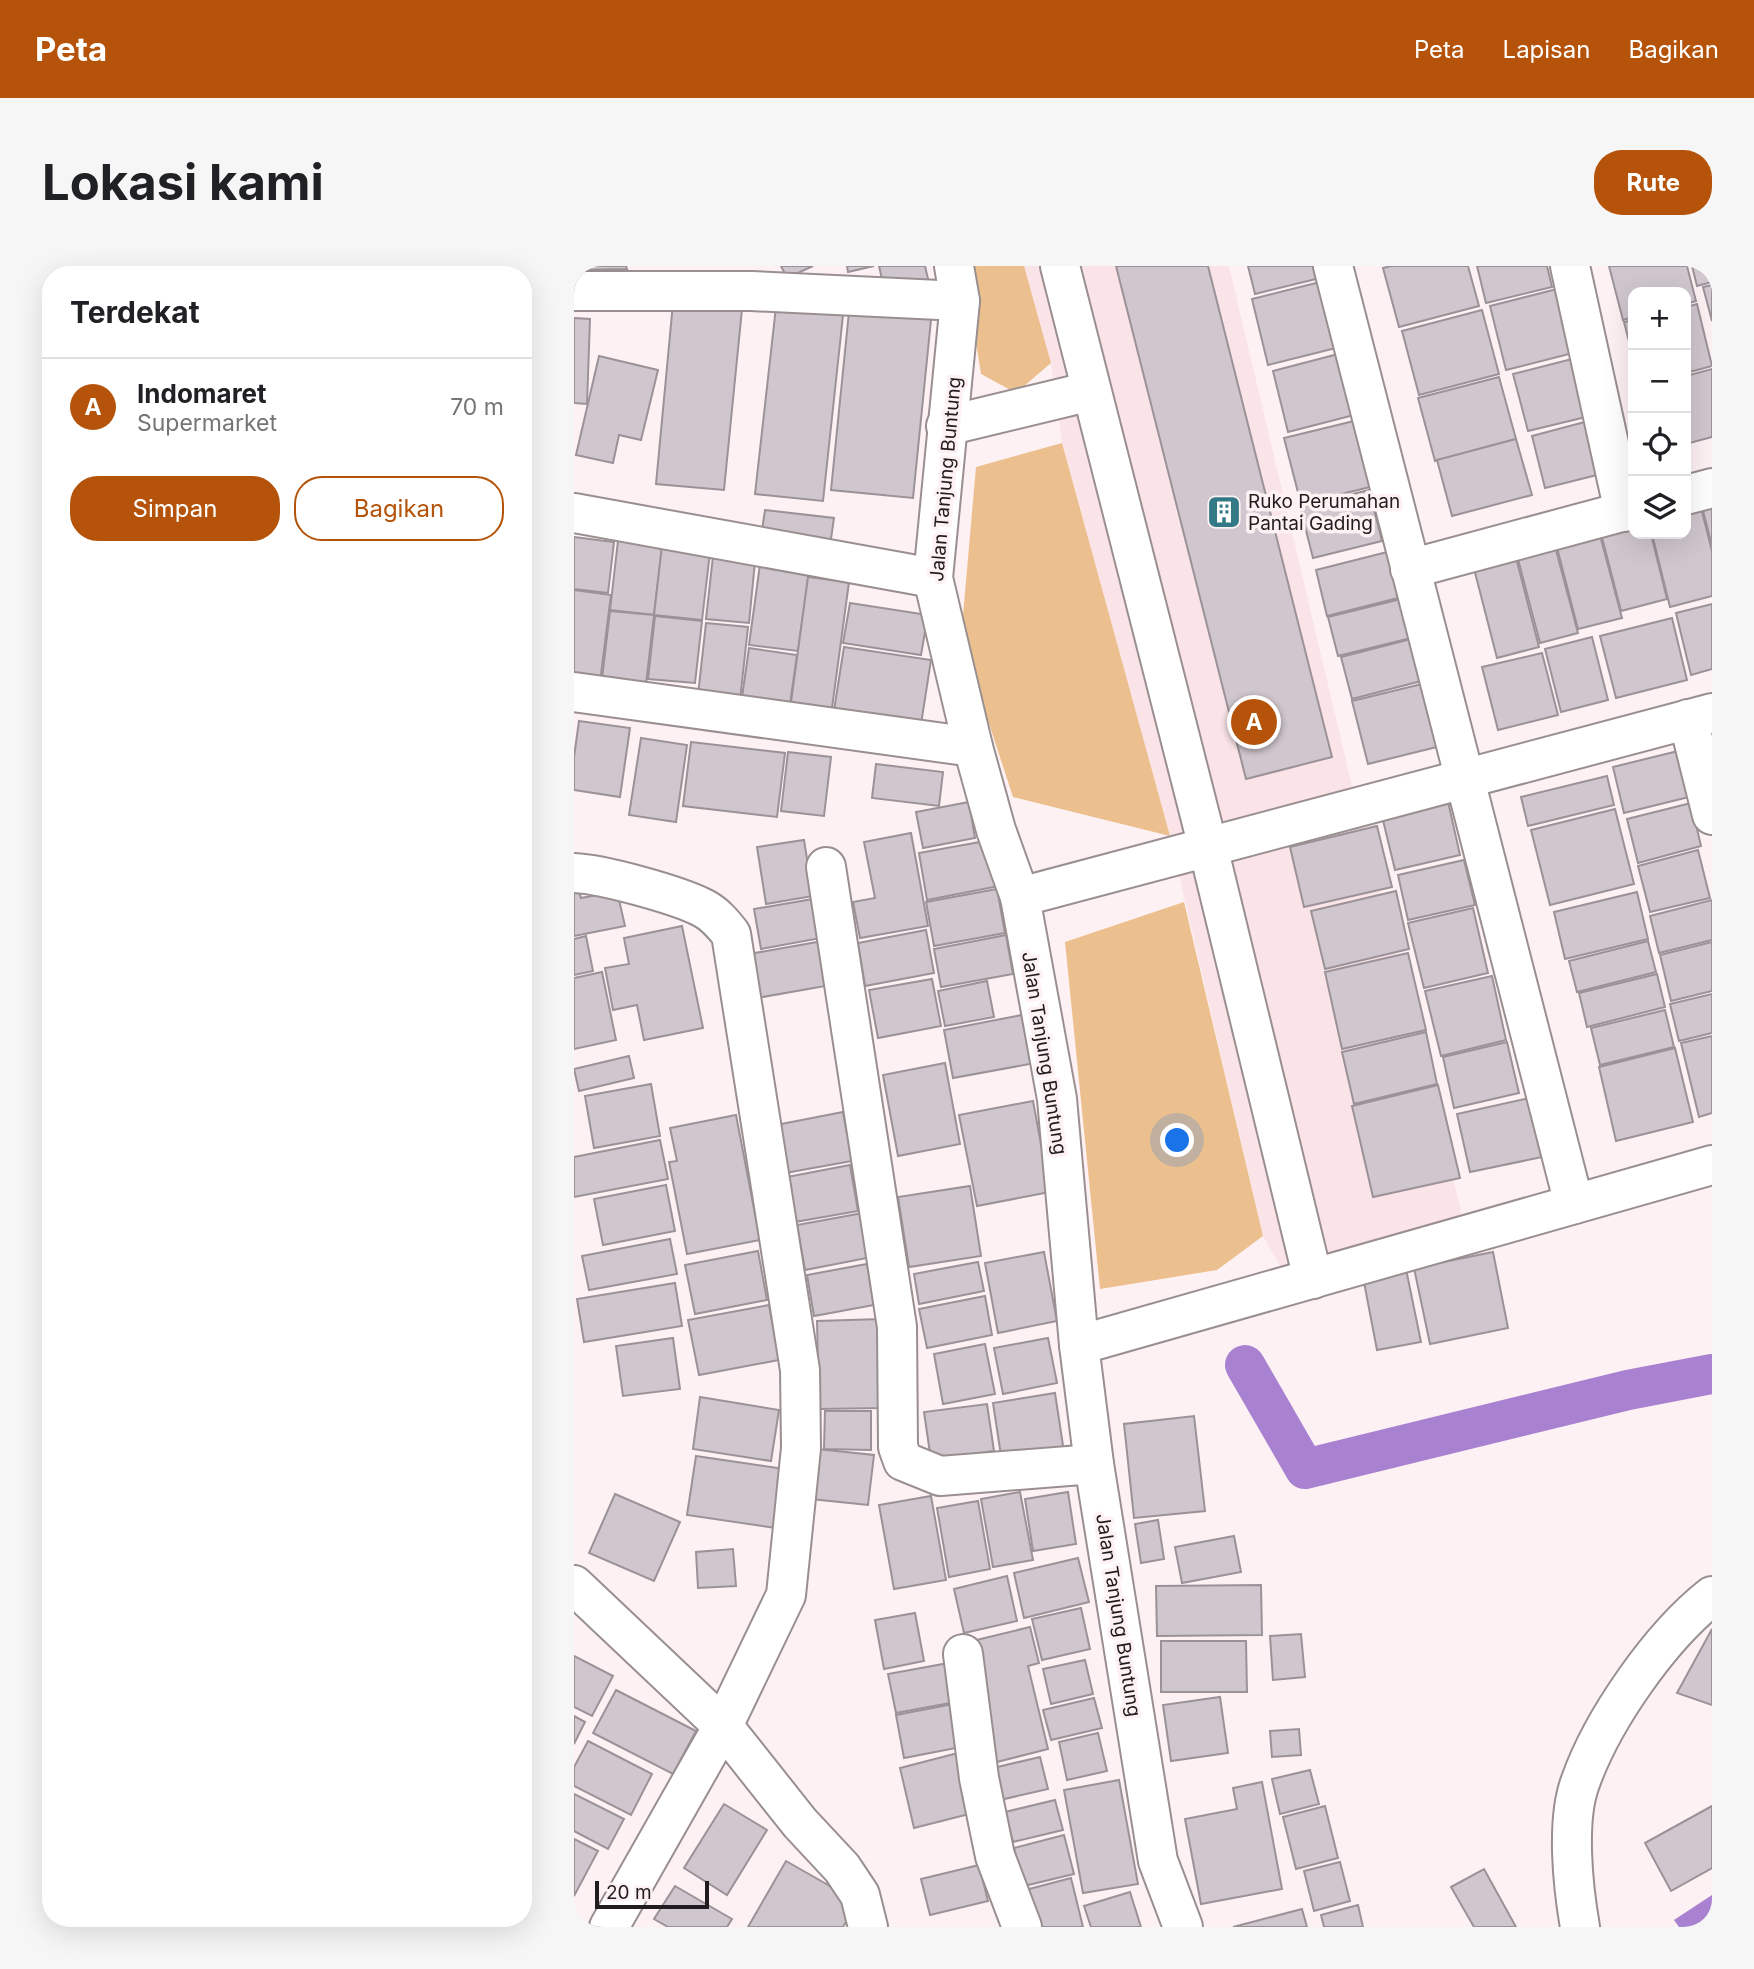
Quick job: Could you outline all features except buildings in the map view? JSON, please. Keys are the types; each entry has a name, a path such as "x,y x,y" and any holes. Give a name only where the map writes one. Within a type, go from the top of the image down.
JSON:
{"street":[{"path":"1060,266 1208,846 1313,1279"},
{"path":"1333,266 1574,1204"},
{"path":"1570,266 1628,506"},
{"path":"574,291 751,291 957,283"},
{"name":"Jalan Tanjung Buntung","path":"957,283 933,578 973,747 996,830 1020,897 1057,1099 1079,1345 1094,1464 1158,1861 1183,1927"},
{"path":"946,426 1091,391"},
{"path":"1691,494 1712,488"},
{"path":"1410,569 1628,510"},
{"path":"574,513 933,578"},
{"path":"574,692 973,747"},
{"path":"1020,897 1700,716 1712,815"},
{"path":"827,867 897,1327 898,1447 903,1461 940,1476 1094,1464"},
{"path":"574,873 667,895 702,908 718,919 732,934 800,1370 801,1448 786,1595 723,1726 609,1927"},
{"path":"1079,1345 1712,1165"},
{"path":"574,1585 723,1726 800,1824 842,1868 860,1895 868,1927"},
{"path":"1580,1927 1573,1891 1573,1839 1579,1785 1618,1704 1691,1613 1712,1596"},
{"path":"963,1654 979,1778 992,1843 1022,1927"}],"shaded area":[{"path":"964,266 1024,266 1051,363 1016,393 981,374"},
{"path":"1024,266 1229,266 1353,790 1471,1249 1300,1301 1263,1236 1170,836 1062,443 1051,363"},
{"path":"1062,443 1170,836 1013,797 961,638 976,467"},
{"path":"1184,902 1263,1236 1217,1270 1100,1289 1065,942"},
{"path":"1712,1895 1712,1927 1679,1927 1674,1920"}],"waterway":[{"path":"1245,1365 1305,1469 1628,1390 1712,1374"}],"place":[{"name":"Ruko Perumahan Pantai Gading","path":"1224,512"},
{"name":"Indomaret","path":"1254,722"}]}
